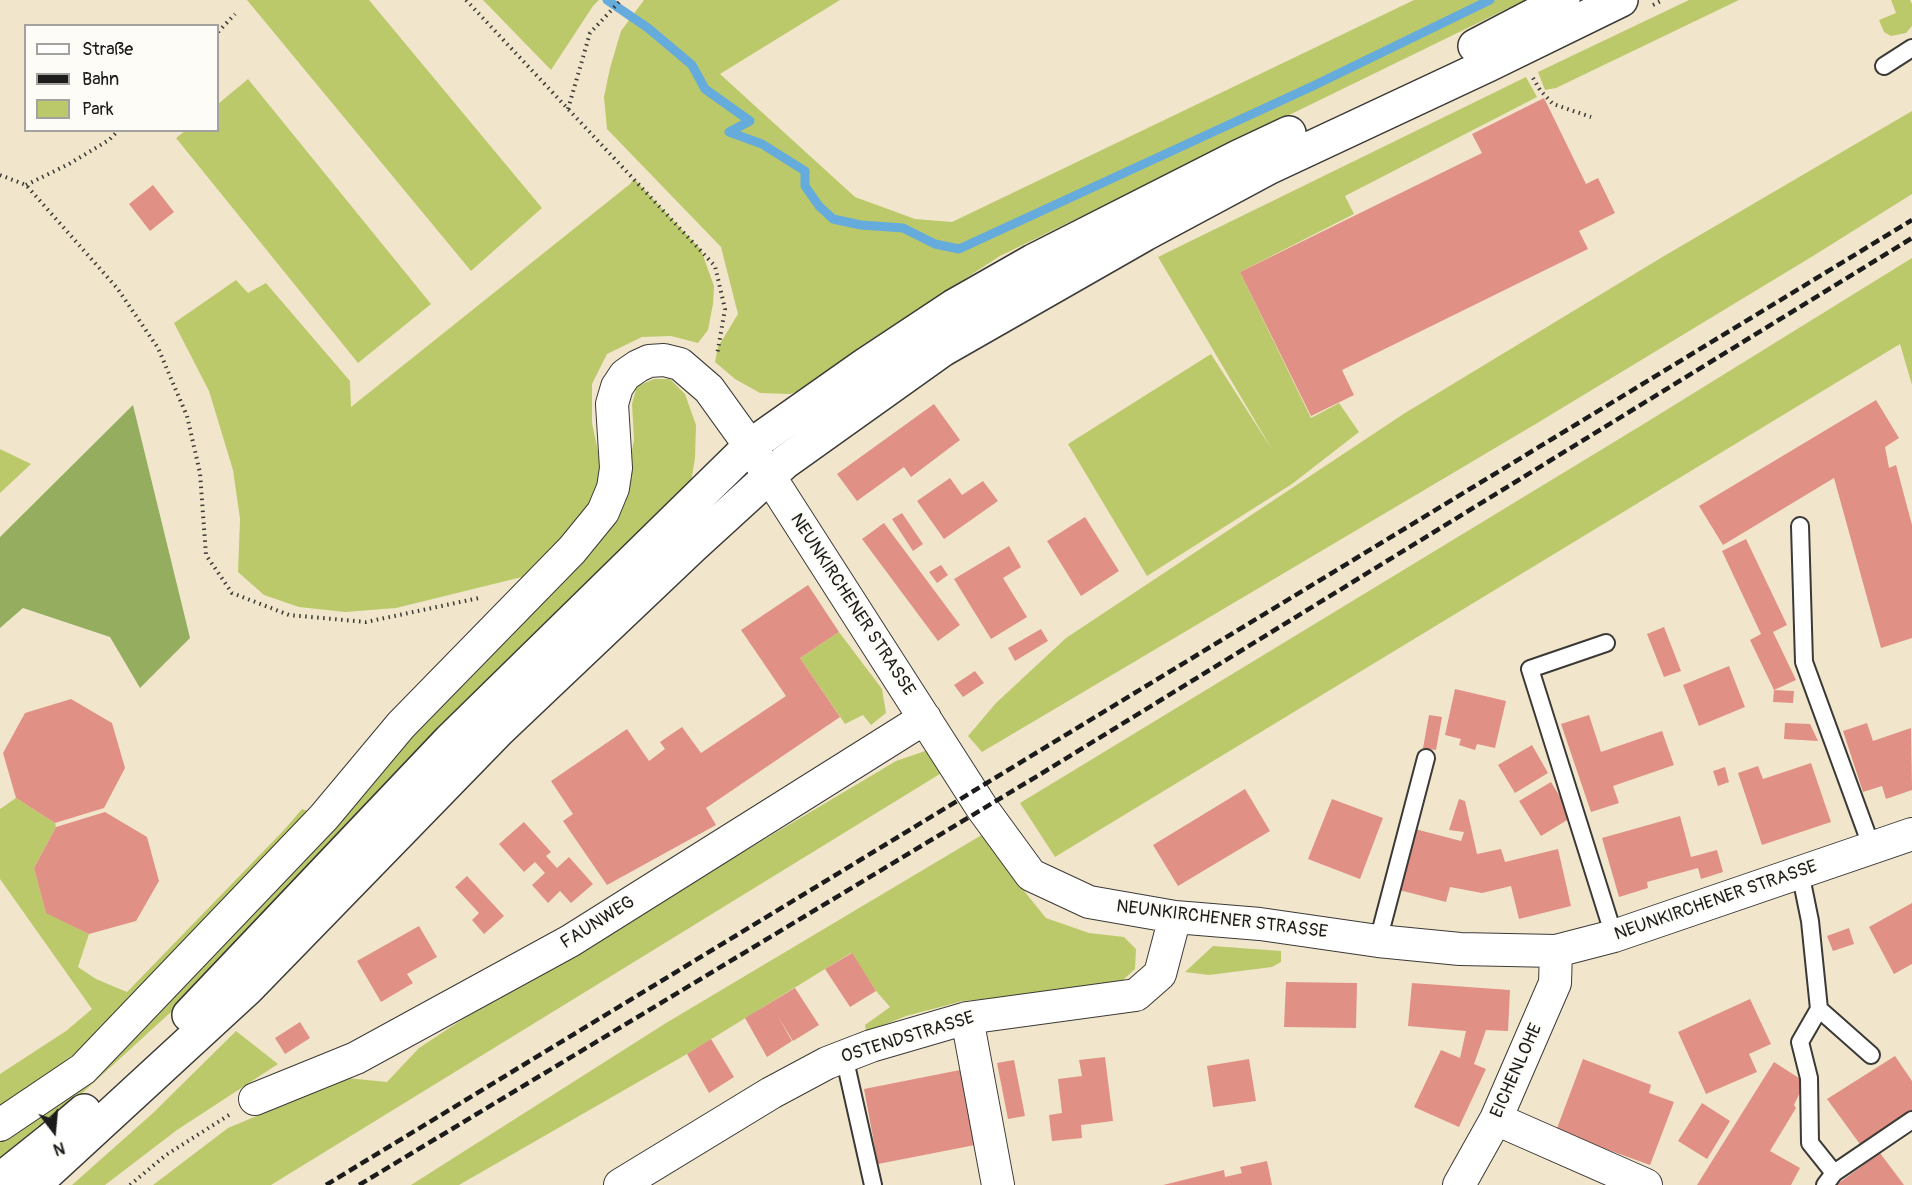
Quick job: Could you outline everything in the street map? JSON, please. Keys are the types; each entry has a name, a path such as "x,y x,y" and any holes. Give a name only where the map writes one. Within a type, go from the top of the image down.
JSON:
{"main road":[{"path":"0,1180 50,1140 164,1041 450,740 750,446 944,313 1033,261 1238,157 1491,39 1563,0"},
{"path":"34,1185 248,988 499,730 785,462 942,350 1144,234 1270,167 1621,0"}],"street":[{"name":"NEUNKIRCHENER STRASSE","path":"0,1125 82,1069 324,817 401,725 572,550 603,512 613,488 616,468 612,404 617,387 625,375 649,361 664,360 680,364 710,388 750,446 982,808 1032,875 1089,902 1175,917 1260,924 1378,941 1460,949 1556,951 1614,936 1912,834"},
{"name":"FAUNWEG","path":"255,1099 356,1058 570,941 925,718"},
{"name":"OSTENDSTRASSE","path":"620,1185 771,1093 827,1063 871,1046 967,1018 1136,995 1160,974 1175,917"},
{"name":"EICHENLOHE","path":"1460,1185 1496,1119 1555,983 1556,951"},
{"path":"967,1018 998,1185"},
{"path":"1496,1119 1646,1185"}],"lane":[{"path":"1884,66 1912,48"},
{"path":"1800,526 1804,663 1872,848"},
{"path":"1606,643 1530,669 1614,936"},
{"path":"1378,941 1426,758"},
{"path":"1800,872 1810,921 1819,1009 1800,1042 1809,1078 1810,1143 1829,1179 1912,1120"},
{"path":"1819,1009 1871,1055"},
{"path":"844,1056 873,1185"}],"path":[{"path":"466,0 715,266 725,309 710,388"},
{"path":"568,110 590,33 621,0"},
{"path":"219,31 236,14"},
{"path":"1530,73 1540,90 1553,104 1591,117"},
{"path":"26,185 110,140 116,132"},
{"path":"0,175 26,185 117,288 158,348 190,428 200,473 206,555 232,592 289,615 366,621 484,597"},
{"path":"130,1185 166,1155 255,1099"}],"green space":[{"path":"247,0 369,0 542,208 471,271"},
{"path":"483,0 599,0 551,70"},
{"path":"644,0 840,0 720,74 855,197 915,219 952,222 1414,0 1525,0 1000,256 861,346 813,385 790,394 760,393 735,379 715,362 718,347 738,314 721,247 607,129 604,97 610,68 621,31"},
{"path":"1689,0 1739,0 1556,88 1545,90 1538,72"},
{"path":"1891,0 1910,0 1912,4 1912,26 1906,33 1891,36 1884,32 1879,20 1896,13"},
{"path":"1526,77 1537,97 1345,196 1354,214 1240,272 1311,418 1339,403 1359,432 1292,484 1147,576 1068,444 1211,354 1273,451 1158,257"},
{"path":"248,79 431,304 358,363 176,138 184,132 219,132 219,103"},
{"path":"1912,111 1912,194 1534,425 982,752 968,736 996,703 1066,638 1405,413 1664,256"},
{"path":"634,179 701,250 714,286 708,330 698,343 671,336 642,337 607,354 592,384 592,423 600,461 597,488 579,523 526,576 396,608 345,612 299,607 264,595 238,572 240,519 233,470 209,391 174,323 236,280 248,293 266,283 350,381 351,407"},
{"path":"1912,258 1912,385 1900,344 1055,857 1020,803"},
{"path":"654,379 670,379 685,394 696,425 695,458 691,483 589,580 320,857 217,970 33,1138 0,1164 0,1133 623,494 634,440 632,404 637,386"},
{"path":"133,405 190,638 140,688 110,637 23,608 0,628 0,537"},
{"path":"0,449 31,464 0,493"},
{"path":"839,632 882,689 886,713 871,725 863,715 845,724 800,658"},
{"path":"928,750 948,769 271,1185 153,1185 228,1128 347,1078 387,1082 419,1048 463,1019 896,761"},
{"path":"16,798 55,823 56,827 34,868 46,912 89,934 78,967 96,979 127,992 302,809 316,814 102,1030 44,1079 0,1108 0,1074 66,1031 92,1009 0,879 0,809"},
{"path":"985,833 1016,881 1046,918 1089,933 1124,937 1136,949 1135,969 1123,980 1093,988 963,1001 906,1016 866,1032 865,1025 890,1007 876,991 851,953 687,1054 459,1185 411,1185 666,1023"},
{"path":"1213,946 1281,951 1281,962 1272,967 1209,975 1185,972"},
{"path":"236,1031 278,1064 177,1130 105,1185 72,1185 153,1113"}],"building":[{"path":"1544,98 1586,184 1598,178 1615,213 1579,231 1588,249 1342,370 1354,395 1311,416 1240,272 1482,153 1472,134"},
{"path":"153,185 174,212 150,231 129,204"},
{"path":"1876,400 1899,438 1885,447 1889,468 1896,465 1912,525 1912,638 1881,648 1834,478 1723,545 1699,506"},
{"path":"934,404 960,440 911,477 904,467 857,501 837,474"},
{"path":"950,478 962,495 983,481 998,501 944,539 917,501"},
{"path":"902,513 923,544 913,551 892,519"},
{"path":"1085,517 1119,571 1081,596 1047,541"},
{"path":"884,523 960,625 938,641 862,539"},
{"path":"1746,539 1787,625 1773,632 1796,680 1774,690 1750,640 1761,634 1722,551"},
{"path":"1009,546 1021,567 1003,578 1027,617 991,639 954,579"},
{"path":"941,565 948,575 937,583 929,572"},
{"path":"808,585 839,632 800,658 840,717 706,808 716,825 607,885 563,821 573,814 551,781 627,729 649,761 665,749 660,742 682,727 701,753 786,696 741,630"},
{"path":"1664,627 1681,671 1664,677 1647,634"},
{"path":"1041,629 1048,641 1015,661 1008,648"},
{"path":"1729,666 1745,707 1699,726 1683,685"},
{"path":"975,671 984,683 963,697 954,685"},
{"path":"1455,689 1506,701 1495,748 1477,744 1475,750 1459,745 1461,739 1445,735"},
{"path":"1774,690 1794,691 1793,703 1773,702"},
{"path":"71,699 112,723 125,768 104,808 55,823 16,798 3,753 25,713"},
{"path":"1429,715 1442,717 1436,750 1423,748"},
{"path":"1589,715 1601,752 1662,731 1674,765 1613,786 1619,803 1591,812 1561,724"},
{"path":"1785,723 1810,724 1818,741 1784,739"},
{"path":"1867,723 1873,741 1911,728 1912,790 1886,799 1882,786 1863,792 1843,731"},
{"path":"1532,745 1548,773 1515,793 1498,765"},
{"path":"1811,763 1831,822 1762,845 1738,773 1758,766 1763,779"},
{"path":"1725,767 1729,782 1718,786 1713,771"},
{"path":"1551,782 1572,817 1541,836 1519,801"},
{"path":"1245,789 1270,831 1178,886 1153,845"},
{"path":"1332,799 1383,818 1360,879 1308,859"},
{"path":"1459,799 1465,801 1477,854 1501,849 1505,862 1558,849 1571,906 1519,919 1511,886 1482,893 1450,887 1446,902 1399,890 1415,829 1461,841 1464,832 1449,830"},
{"path":"105,812 147,837 159,881 136,921 89,934 46,913 34,868 56,827"},
{"path":"1680,816 1691,857 1717,850 1723,872 1701,879 1698,868 1647,882 1648,888 1619,897 1602,838"},
{"path":"524,822 551,852 546,856 557,868 569,857 593,884 571,903 560,891 548,903 532,885 545,873 535,862 524,872 499,844"},
{"path":"467,876 504,916 484,934 472,920 479,913 455,887"},
{"path":"1912,903 1912,964 1894,974 1869,927"},
{"path":"419,926 437,957 407,974 413,983 381,1002 357,961"},
{"path":"1849,928 1854,944 1833,951 1827,936"},
{"path":"852,953 876,991 850,1007 825,969"},
{"path":"1286,982 1357,983 1356,1028 1284,1027"},
{"path":"1412,983 1510,990 1508,1031 1486,1030 1474,1064 1486,1069 1459,1127 1414,1107 1441,1050 1460,1058 1466,1031 1408,1026"},
{"path":"795,988 819,1025 793,1041 777,1015 792,1041 767,1057 745,1018"},
{"path":"1750,999 1771,1044 1749,1054 1757,1072 1706,1094 1678,1032"},
{"path":"300,1022 310,1038 285,1054 275,1038"},
{"path":"711,1039 734,1077 709,1093 687,1054"},
{"path":"1895,1056 1912,1081 1912,1111 1862,1147 1827,1099"},
{"path":"1105,1057 1113,1121 1081,1125 1082,1138 1052,1141 1049,1115 1062,1113 1058,1079 1082,1076 1079,1060"},
{"path":"1249,1059 1256,1101 1213,1107 1207,1066"},
{"path":"1583,1059 1651,1085 1649,1093 1674,1102 1650,1165 1556,1131"},
{"path":"1014,1060 1025,1116 1008,1119 997,1063"},
{"path":"1774,1062 1805,1082 1794,1105 1796,1108 1770,1151 1800,1168 1791,1185 1697,1185"},
{"path":"960,1070 975,1145 878,1164 864,1089"},
{"path":"1702,1103 1730,1121 1707,1159 1678,1141"},
{"path":"1880,1153 1904,1185 1836,1185"},
{"path":"1267,1161 1272,1185 1163,1185 1224,1170 1225,1177 1242,1173 1240,1167"}],"waterway":[{"path":"607,0 648,28 692,65 705,89 750,121 729,132 762,144 805,171 805,186 819,206 833,219 861,225 903,228 935,244 959,249 1313,86 1490,0"}],"railway":[{"path":"326,1185 1912,220"},
{"path":"359,1185 1039,775 1912,238"}]}
